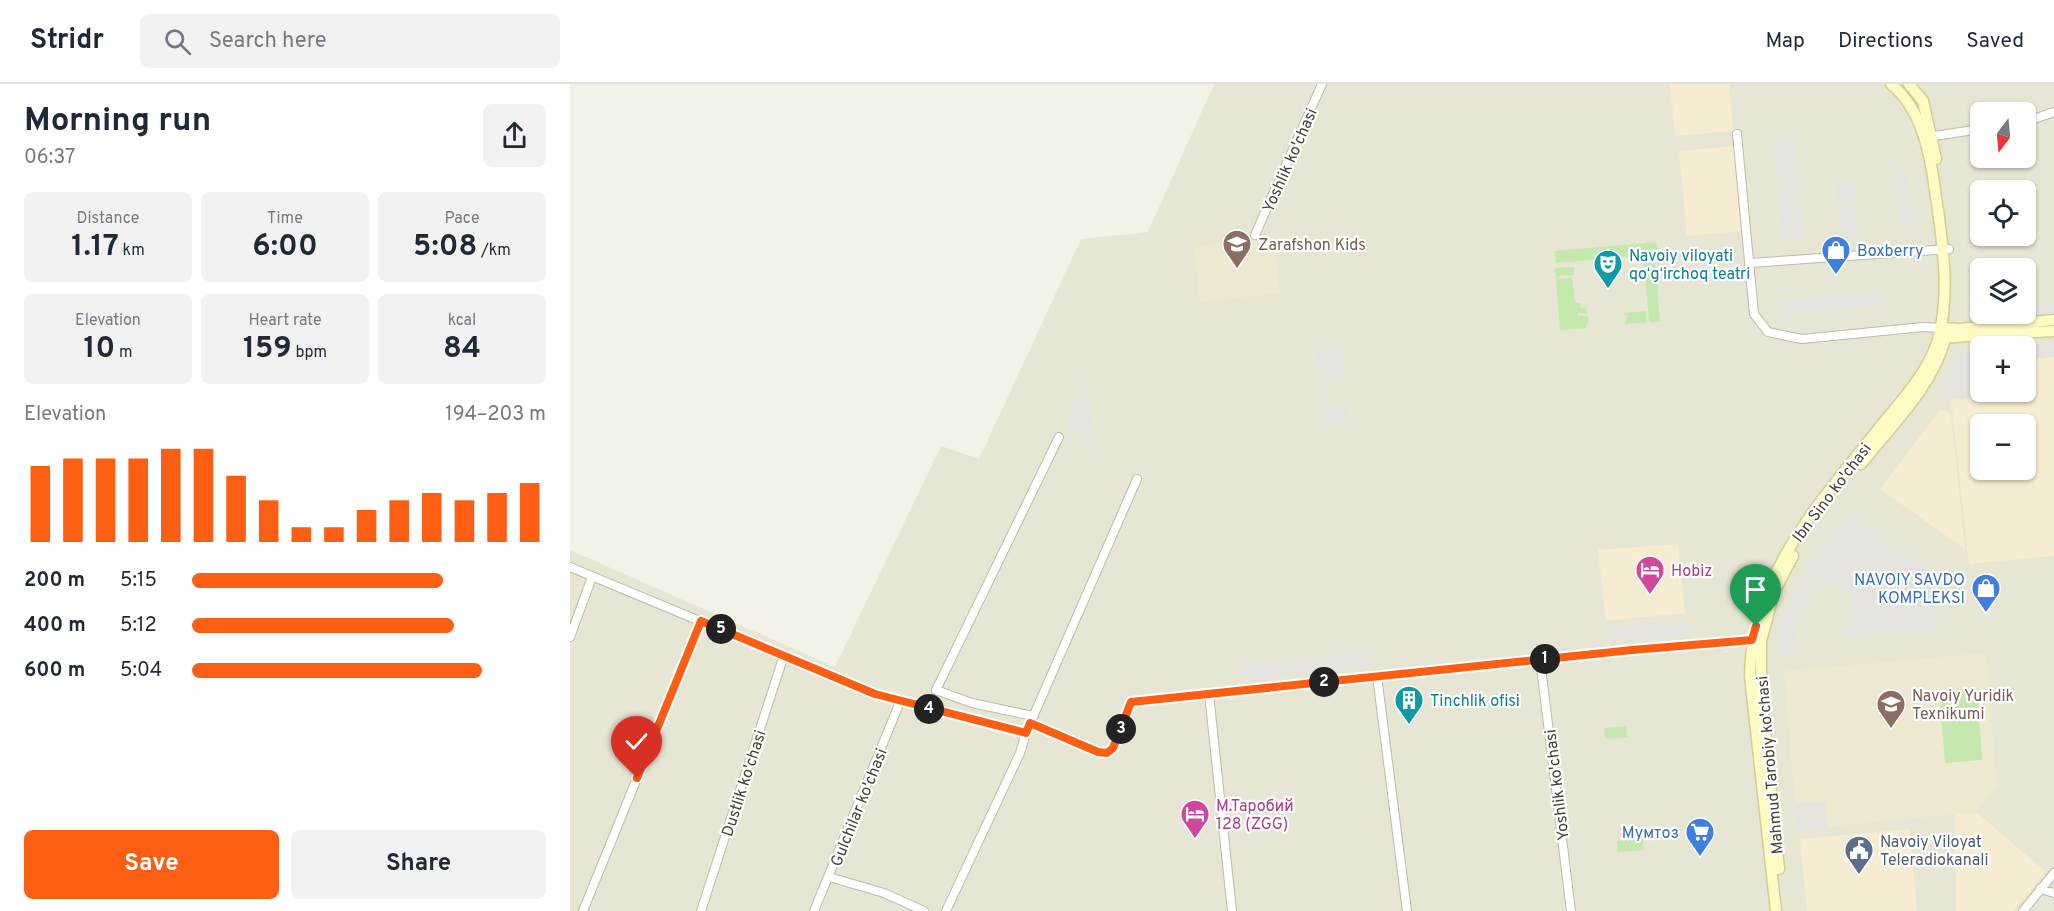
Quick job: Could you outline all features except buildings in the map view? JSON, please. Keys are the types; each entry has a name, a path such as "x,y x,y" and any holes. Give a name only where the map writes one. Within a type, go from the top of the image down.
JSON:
{"main road":[{"path":"1891,84 1910,103 1927,137"},
{"name":"Mahmud Tarobiy ko'chasi","path":"1783,911 1757,640 1774,592 1803,539 1922,387 1938,361 1943,333 1951,279 1946,249 1942,185 1927,137 1923,101 1909,84"},
{"path":"1943,333 2054,320"},
{"path":"1943,333 2054,331"},
{"path":"1757,640 1750,675 1776,911"}],"street":[{"name":"Yoshlik ko'chasi","path":"1255,235 1322,84"},
{"path":"2036,118 2054,112"},
{"path":"1927,137 1970,131"},
{"path":"1737,134 1754,314 1768,332 1783,337 1802,339 1923,327 1943,333"},
{"path":"1750,263 1946,249"},
{"path":"1059,437 936,690 1032,720 1098,752 1107,753 1113,748 1131,702 1540,659 1757,640"},
{"path":"946,911 1020,753 1026,733 1137,479"},
{"path":"570,567 900,702 1026,733"},
{"path":"570,637 592,577"},
{"path":"583,911 701,621"},
{"name":"Dustlik ko'chasi","path":"701,911 784,655"},
{"name":"Yoshlik ko'chasi","path":"1540,659 1571,911"},
{"path":"1377,676 1407,911"},
{"path":"1209,694 1232,911"},
{"name":"Gulchilar ko'chasi","path":"814,911 900,702"},
{"path":"2023,911 2054,873"},
{"path":"829,877 884,893 924,911"},
{"path":"2040,889 2054,893"}],"shaded area":[{"path":"1214,84 2054,84 2054,911 570,911 570,550 835,667 941,446 979,459 1081,239 1148,232"},
{"path":"1670,84 1729,84 1733,131 1675,136"},
{"path":"1796,137 1804,238 1782,240 1773,139"},
{"path":"1734,146 1741,231 1687,236 1679,151"},
{"path":"1907,171 1912,229 1900,229 1895,172"},
{"path":"1853,182 1858,239 1841,240 1836,184"},
{"name":"Zarafshon Kids","path":"1274,238 1280,293 1200,302 1194,247"},
{"path":"1881,291 1883,306 1779,315 1778,301"},
{"path":"2054,303 2054,313 2036,314 2036,305"},
{"path":"2054,343 2054,356 2036,358 2036,345"},
{"path":"1342,348 1345,381 1327,383 1329,407 1347,407 1349,422 1323,425 1316,350"},
{"path":"1970,352 1970,396 1935,399 1958,353"},
{"path":"2054,357 2054,556 1969,564 1951,400 1970,398 1970,402 2036,402 2036,359"},
{"path":"1086,371 1096,456 1066,425"},
{"path":"1941,409 1951,414 1965,549 1880,489"},
{"path":"1851,511 1929,570 1938,630 1840,637 1853,594 1818,579 1795,630 1798,653 1778,657 1780,624 1791,595 1814,555"},
{"path":"1678,544 1685,613 1606,621 1598,550"},
{"path":"1687,620 1688,635 1607,643 1606,628"},
{"path":"1371,650 1373,667 1243,681 1241,664"},
{"name":"Navoiy Yuridik Texnikumi","path":"1986,653 1997,787 1976,812 1827,827 1825,802 1795,804 1784,671"},
{"path":"1825,801 1827,827 1797,830 1795,804"},
{"path":"1976,812 2046,872 2013,911 1956,911 1955,814"},
{"name":"Navoiy Viloyat Teleradiokanali","path":"1910,829 1917,911 1807,911 1800,839"}],"green space":[{"path":"1657,242 1658,254 1556,263 1555,251"},
{"path":"1655,259 1660,322 1649,322 1644,260"},
{"path":"1574,267 1574,275 1559,276 1559,279 1572,278 1575,303 1580,303 1581,308 1586,307 1587,313 1577,313 1577,316 1589,316 1586,328 1560,330 1555,268"},
{"path":"1646,311 1647,322 1625,324 1627,317 1624,313"},
{"path":"1977,688 1982,760 1945,763 1939,690"},
{"path":"1626,726 1627,737 1605,739 1604,728"},
{"path":"1643,839 1644,850 1618,852 1617,841"}],"place":[{"name":"Zarafshon Kids","path":"1237,270"},
{"name":"Boxberry","path":"1836,276"},
{"name":"Navoiy viloyati qoʻgʻirchoq teatri","path":"1608,290"},
{"name":"Hobiz","path":"1650,596"},
{"name":"NAVOIY SAVDO KOMPLEKSI","path":"1986,614"},
{"name":"Tinchlik ofisi","path":"1409,726"},
{"name":"Navoiy Yuridik Texnikumi","path":"1891,730"},
{"name":"М.Таробий 128 (ZGG)","path":"1195,840"},
{"name":"Мумтоз","path":"1700,858"},
{"name":"Navoiy Viloyat Teleradiokanali","path":"1859,876"}],"route":[{"path":"637,778 701,621 875,694 1026,733 1030,723 1098,752 1107,753 1113,748 1131,702 1632,650 1752,640 1756,626"}]}
